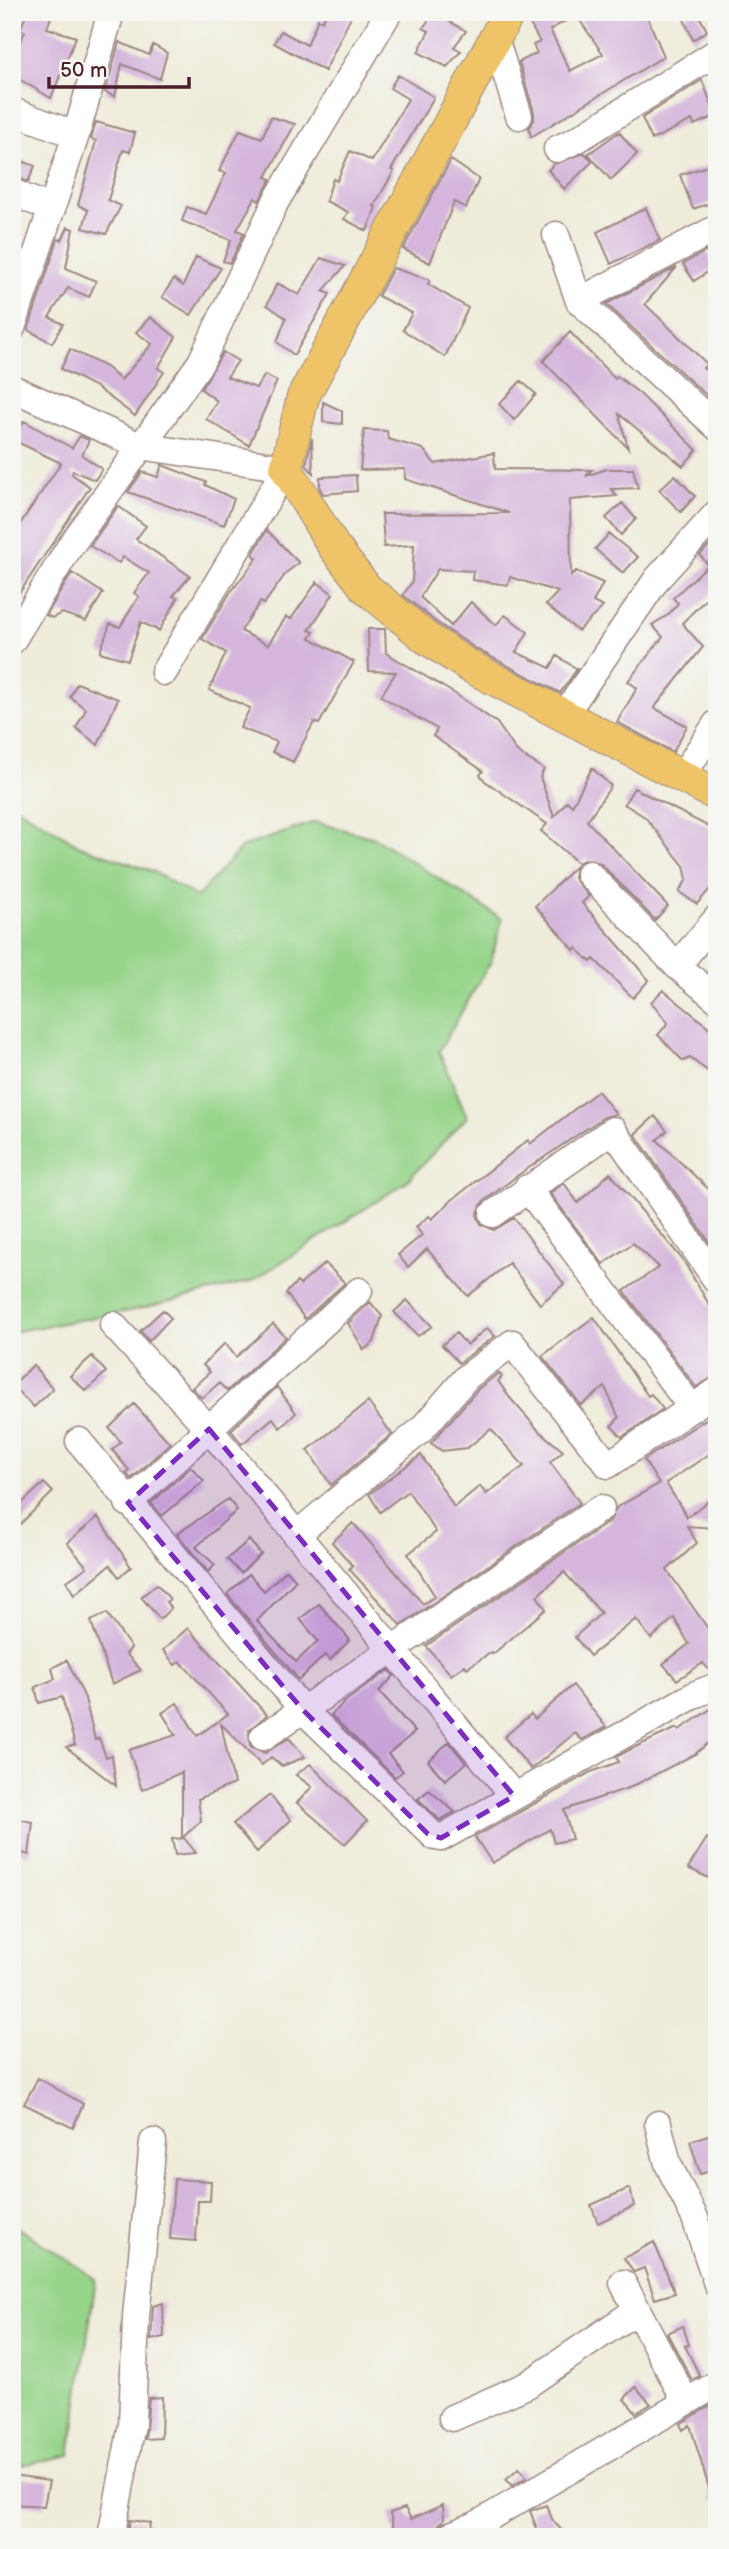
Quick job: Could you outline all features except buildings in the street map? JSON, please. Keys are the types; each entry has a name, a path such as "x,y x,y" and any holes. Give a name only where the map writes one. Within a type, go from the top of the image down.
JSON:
{"main road":[{"path":"502,25 303,397 286,468 334,547 366,588 425,637 469,666 717,795"}],"street":[{"path":"12,328 76,135 111,12"},
{"path":"12,641 69,548 201,362 276,201 389,12"},
{"path":"502,25 519,116"},
{"path":"557,149 578,139 717,52"},
{"path":"12,111 76,135"},
{"path":"12,192 52,209"},
{"path":"579,301 717,228"},
{"path":"556,235 579,301 717,427"},
{"path":"12,388 141,446 286,468 163,671"},
{"path":"565,714 657,579 717,513"},
{"path":"682,776 717,723"},
{"path":"589,874 677,966 717,999"},
{"path":"677,966 717,918"},
{"path":"493,1214 613,1130 717,1281"},
{"path":"527,1188 692,1408"},
{"path":"128,1503 359,1291"},
{"path":"113,1325 209,1429 514,1796"},
{"path":"296,1535 421,1430 467,1377 512,1343 608,1465 717,1391"},
{"path":"79,1441 303,1710 435,1837 441,1838 696,1694 717,1686"},
{"path":"263,1737 601,1508"},
{"path":"658,2124 668,2164 695,2218 717,2284"},
{"path":"111,2537 132,2425 136,2318 153,2142"},
{"path":"623,2283 686,2402"},
{"path":"452,2418 527,2385 637,2311"},
{"path":"445,2537 476,2525 717,2384"}],"highlighted area":[{"path":"209,1429 514,1796 441,1838 428,1834 303,1710 128,1503"}],"green space":[{"path":"12,804 80,846 152,871 197,897 242,847 315,822 375,838 502,919 491,961 439,1051 467,1117 405,1183 252,1281 135,1310 17,1331 12,1335"},
{"path":"12,2224 96,2279 70,2455 12,2467"}]}
